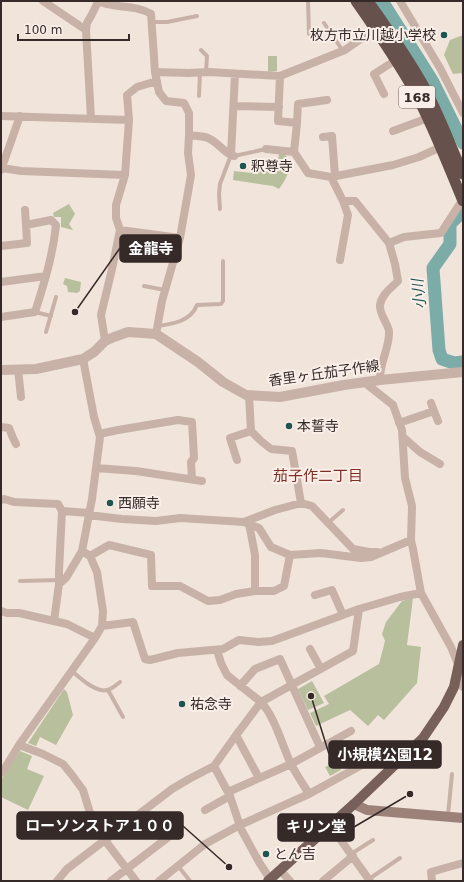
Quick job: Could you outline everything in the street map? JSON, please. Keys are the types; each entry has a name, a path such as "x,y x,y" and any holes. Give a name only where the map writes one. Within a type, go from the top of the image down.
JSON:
{"highway":[{"name":"168","path":"356,1 396,60 416,93 463,200"},
{"path":"368,1 408,59 424,86 463,174"}],"main road":[{"path":"269,880 354,804 423,738 444,707 454,687 463,645"},
{"path":"354,804 368,810 463,818"}],"street":[{"path":"43,1 86,30"},
{"path":"91,118 86,30 87,23 97,1 110,6 144,10 151,14 155,72 159,92 166,101 184,103 189,113 190,136 188,153 191,175 180,238 162,301 157,330"},
{"path":"400,1 440,68 463,113"},
{"path":"155,72 203,72 280,76 343,51 375,29"},
{"path":"384,94 374,74 396,60"},
{"path":"233,156 235,74"},
{"path":"280,76 278,121 297,123"},
{"path":"105,341 101,315 120,230 116,218 116,204 125,175 129,120 127,95 137,87 157,81"},
{"path":"327,100 298,104 294,152 308,173 333,177 394,165 419,157 441,147"},
{"path":"234,106 279,107"},
{"path":"1,116 129,120"},
{"path":"20,116 1,169 125,175"},
{"path":"393,131 428,118"},
{"path":"190,136 208,138 233,156"},
{"path":"323,137 332,136 333,177 348,215 340,260"},
{"path":"266,149 294,152"},
{"path":"389,243 404,236 441,233 463,200"},
{"path":"343,201 355,201 389,243 395,264 398,281 385,294 380,306 389,330 388,342 379,372 380,380"},
{"path":"1,246 27,243 25,210"},
{"path":"1,317 35,312 46,276 56,225 52,220 26,225"},
{"path":"120,230 180,238"},
{"path":"1,282 46,276"},
{"name":"香里ヶ丘茄子作線","path":"1,370 36,369 83,359 94,352 105,341 114,337 128,332 157,330 223,382 246,395 280,397 397,377 463,372"},
{"path":"59,582 66,578 82,550 92,499 100,437 94,417 83,359"},
{"path":"18,369 21,397"},
{"path":"364,382 393,405 402,430 405,478 412,506 411,540 421,593 451,647 458,664 463,687"},
{"path":"249,395 251,431 271,449 292,451 301,503"},
{"path":"399,423 433,407 438,421"},
{"path":"99,434 178,420 192,422 194,458 191,462 192,479"},
{"path":"1,427 9,428 16,444"},
{"path":"238,460 230,438 251,431"},
{"path":"402,437 420,452 440,464"},
{"path":"96,468 136,471 202,480"},
{"path":"1,500 4,499 14,502 58,504 62,511 59,582 54,621"},
{"path":"247,523 275,510 301,503 312,506 353,549 369,552 384,551"},
{"path":"62,511 122,519 156,521 180,518 247,523 259,528 271,547 290,555 321,553 361,558 371,557 411,540"},
{"path":"247,523 255,555 255,591"},
{"path":"90,556 109,545 151,555 152,586 180,586 208,601 220,600 236,594 255,591 274,591 284,586 290,555"},
{"path":"1,773 19,745 96,638 102,626 103,611 97,572 90,556 82,550"},
{"path":"315,595 332,590 343,615"},
{"path":"102,626 133,622 145,660 150,660 178,653 223,649 239,640 258,642 272,641 359,609 421,593"},
{"path":"56,881 67,869 172,789 214,766 261,702 353,651 359,609"},
{"path":"1,611 7,613 19,613 67,624 96,638"},
{"path":"310,649 321,669"},
{"path":"216,650 227,675 265,706 276,727 291,764 309,794"},
{"path":"240,686 255,669 280,659 320,747"},
{"path":"205,810 229,794 259,778 291,764 352,731"},
{"path":"236,735 259,778"},
{"path":"19,745 43,754 63,764 82,790 94,826 136,881"},
{"path":"159,881 205,844 240,825 309,794 369,761 364,748"},
{"path":"214,766 229,794 240,825 269,880"},
{"path":"330,825 370,880"},
{"path":"111,881 174,832"},
{"path":"323,881 352,856"},
{"path":"432,881 431,872 463,863"},
{"path":"280,870 290,881"}],"lane":[{"path":"308,1 309,34"},
{"path":"152,22 167,22 197,16"},
{"path":"324,23 343,51"},
{"path":"199,96 207,56 201,50"},
{"path":"220,209 218,194 220,184 233,156 266,149"},
{"path":"157,330 184,319 196,310 198,305 221,304 223,301 223,261"},
{"path":"144,286 165,290"},
{"path":"46,332 56,297"},
{"path":"35,312 51,316"},
{"path":"328,523 343,510"},
{"path":"20,581 59,582"},
{"path":"72,671 85,683 101,691 108,690 120,682"},
{"path":"108,690 123,717"},
{"path":"448,817 452,774"},
{"path":"352,856 373,840"},
{"path":"370,880 400,858"},
{"path":"178,865 190,881"}],"green space":[{"path":"463,35 463,77 461,73 453,74 444,55 450,40"},
{"path":"268,56 277,56 277,71 268,72"},
{"path":"279,153 285,154 289,163 289,168 287,177 279,189 273,186 233,180 234,171 251,173 253,167 277,169"},
{"path":"69,204 75,214 69,224 73,230 61,227 61,217 54,217 53,213"},
{"path":"65,278 81,282 80,291 77,293 68,292 67,286 63,284"},
{"path":"413,598 407,645 421,647 417,683 384,720 378,715 368,726 350,710 316,726 310,713 329,704 324,696 379,664 385,641 382,634 386,622 402,601"},
{"path":"312,681 324,703 308,710 298,689"},
{"path":"64,689 67,692 73,715 56,745 40,737 36,746 28,743"},
{"path":"20,751 32,756 27,769 44,776 28,810 1,797 1,780"},
{"path":"336,762 341,770 330,776 325,767"}],"waterway":[{"name":"小川","path":"382,1 433,82 463,143"},
{"name":"小川","path":"461,213 450,224 450,244 433,268 439,350 442,359 454,363 463,362"}],"place":[{"name":"枚方市立川越小学校","path":"444,35"},
{"name":"釈尊寺","path":"243,166"},
{"name":"金龍寺","path":"75,312"},
{"name":"本誓寺","path":"289,426"},
{"name":"西願寺","path":"110,503"},
{"name":"小規模公園12","path":"311,696"},
{"name":"祐念寺","path":"182,704"},
{"name":"キリン堂","path":"410,794"},
{"name":"とん吉","path":"266,854"},
{"name":"ローソンストア１００","path":"229,867"}],"district":[{"name":"茄子作二丁目","path":"318,476"}]}
